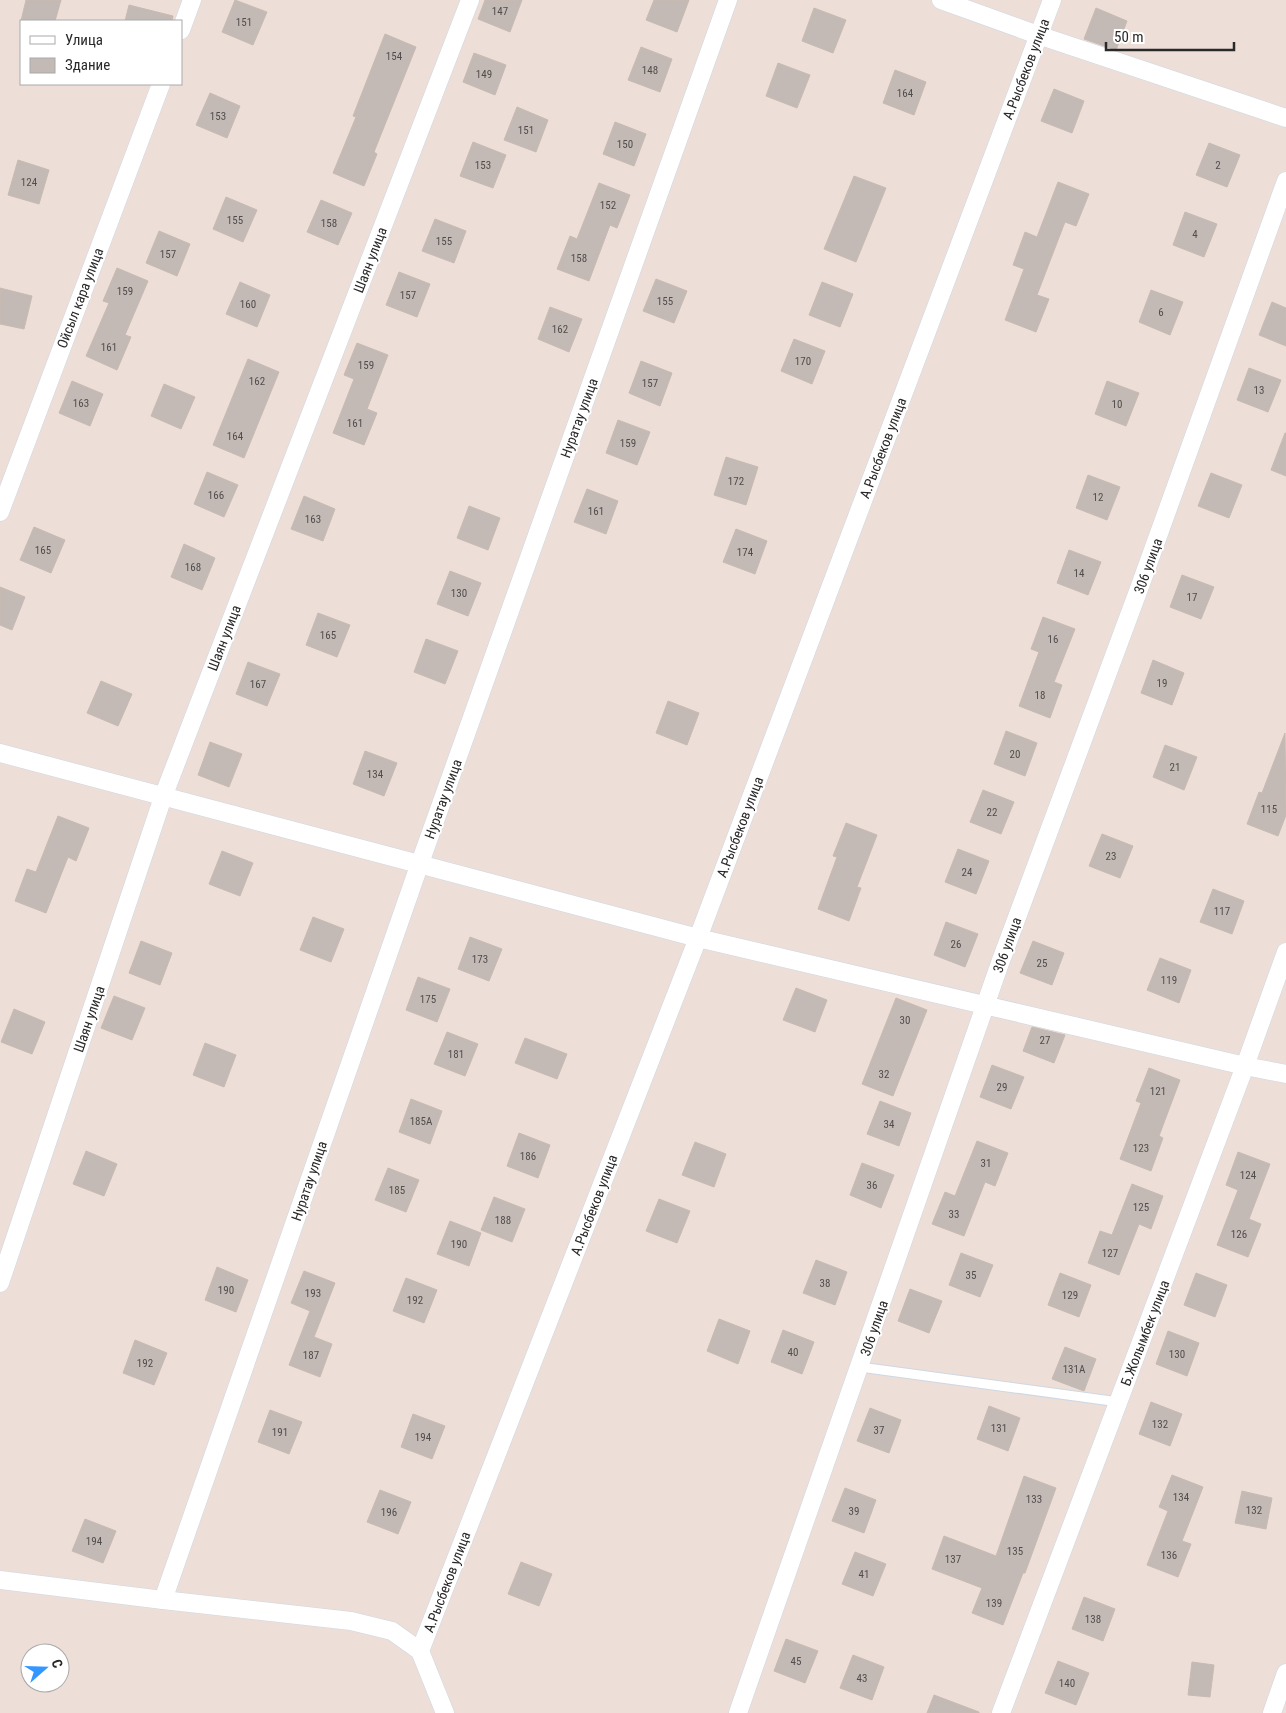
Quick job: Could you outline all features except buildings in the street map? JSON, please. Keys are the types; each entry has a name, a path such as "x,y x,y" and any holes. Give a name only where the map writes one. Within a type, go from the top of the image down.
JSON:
{"street":[{"path":"182,27 192,0"},
{"name":"Шаян улица","path":"0,1283 163,797 470,0"},
{"name":"Нуратау улица","path":"163,1600 420,864 728,0"},
{"path":"941,0 1038,35 1286,118"},
{"name":"А.Рысбеков улица","path":"420,1651 698,938 1052,0"},
{"name":"Ойсыл кара улица","path":"0,512 161,85"},
{"name":"306 улица","path":"738,1713 986,1004 1140,586 1286,181"},
{"path":"0,752 163,797 698,938 1286,1074"},
{"name":"Б.Жолымбек улица","path":"1001,1713 1245,1066 1286,952"},
{"path":"0,1580 351,1620 392,1631 420,1651 445,1713"},
{"path":"1272,1713 1286,1673"}],"lane":[{"path":"860,1367 1119,1402"}]}
